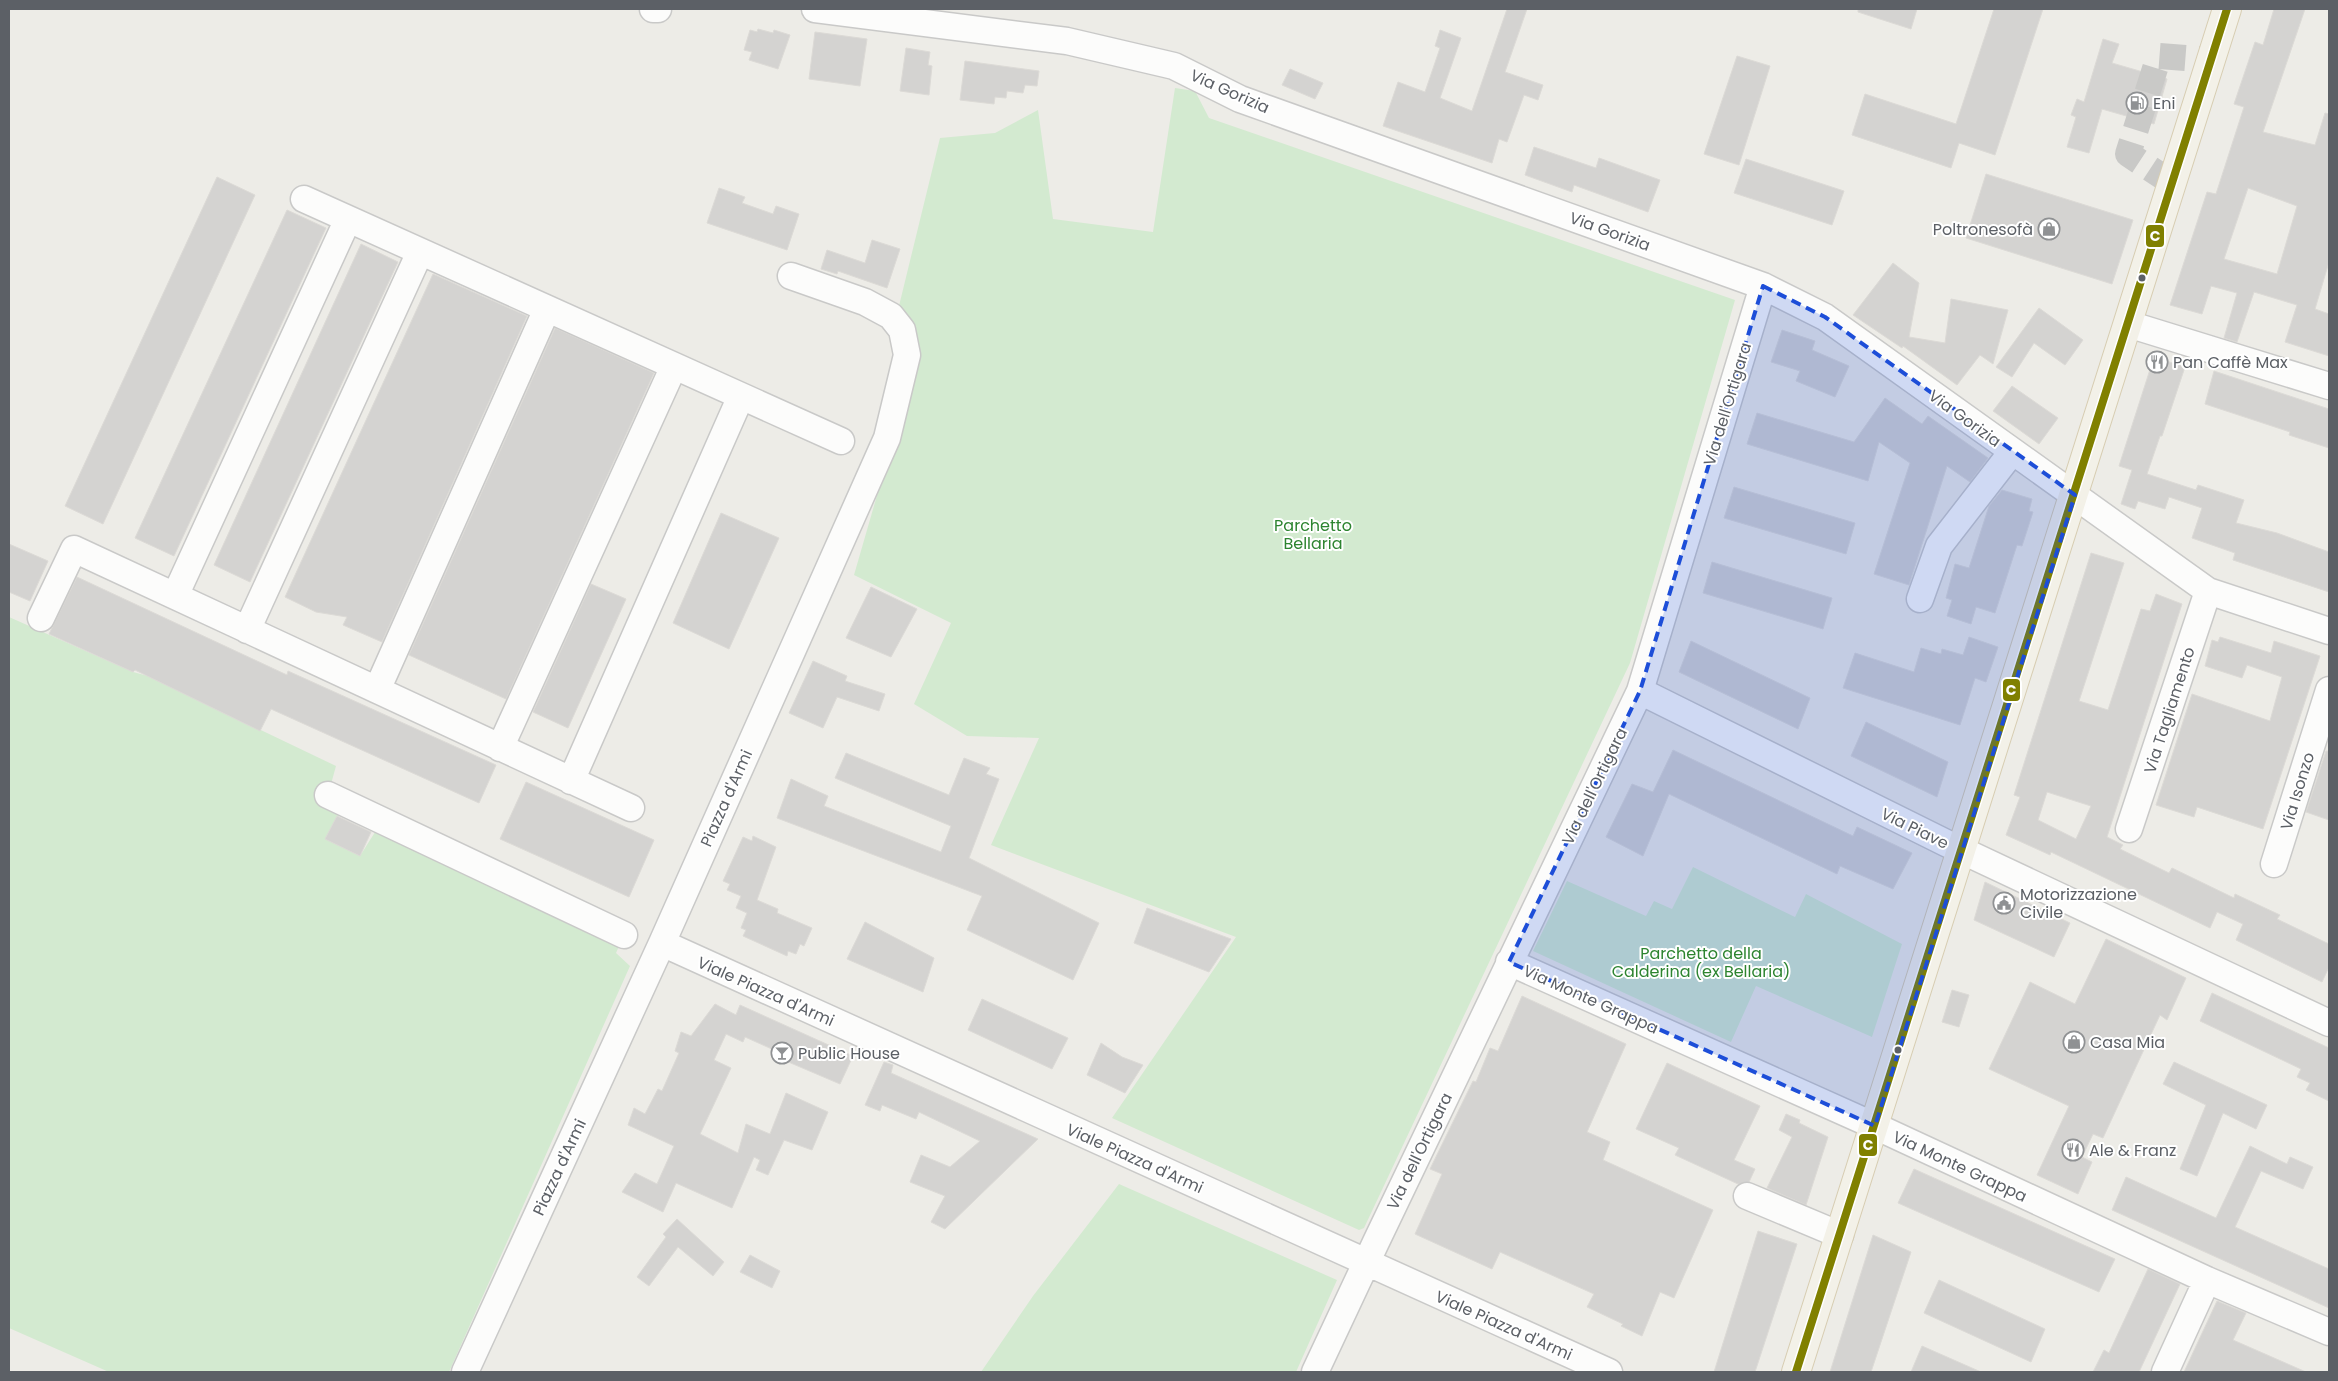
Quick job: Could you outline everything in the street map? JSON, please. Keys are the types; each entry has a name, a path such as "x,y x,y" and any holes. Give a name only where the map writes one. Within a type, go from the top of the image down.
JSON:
{"main road":[{"path":"1796,1372 2075,496 2227,9"}],"street":[{"path":"653,9 658,9"},
{"name":"Via Gorizia","path":"824,9 997,20 1067,41 1174,66 1240,99 1762,286 1825,317 2208,591 2329,632"},
{"path":"304,200 841,441"},
{"path":"175,596 348,219"},
{"path":"247,630 420,252"},
{"name":"Piazza d'Armi","path":"465,1372 662,944 888,438 906,355 902,330 891,316 865,302 791,276"},
{"name":"Via dell'Ortigara","path":"1315,1372 1509,962 1640,691 1762,286"},
{"path":"376,690 546,309"},
{"path":"2128,324 2329,386"},
{"path":"500,748 674,366"},
{"path":"571,781 741,396"},
{"path":"1920,599 1939,546 2012,452"},
{"path":"41,618 74,549 631,808"},
{"name":"Via Tagliamento","path":"2129,829 2208,591"},
{"name":"Via Isonzo","path":"2274,864 2329,690"},
{"name":"Via Piave","path":"1640,691 1962,850 2329,1023"},
{"path":"328,795 624,935"},
{"name":"Viale Piazza d'Armi","path":"662,944 1366,1262 1569,1364 1609,1372"},
{"name":"Via Monte Grappa","path":"1509,962 1874,1126 2207,1280 2329,1332"},
{"path":"1747,1196 1840,1235"},
{"path":"2165,1372 2207,1280"}],"highlighted area":[{"path":"1763,286 1825,317 2075,495 1875,1126 1509,962 1640,691"}],"green space":[{"name":"Parchetto Bellaria","path":"1175,88 1195,91 1209,118 1735,300 1630,663 1364,1228 1359,1230 1112,1118 1236,937 991,845 1039,738 967,736 914,704 951,623 854,575 917,357 898,310 940,138 995,133 1038,110 1053,219 1153,232"},
{"path":"9,617 133,672 148,676 336,766 328,795 340,811 326,839 360,856 382,821 624,935 616,953 630,966 449,1372 109,1372 9,1328"},
{"name":"Parchetto della Calderina (ex Bellaria)","path":"1693,867 1795,917 1806,894 1902,944 1872,1037 1756,986 1731,1042 1533,951 1567,881 1646,916 1654,901 1672,909"},
{"path":"1119,1184 1337,1280 1296,1372 981,1372 1033,1296"}],"building":[{"path":"1507,9 1527,9 1505,72 1543,85 1538,100 1524,95 1507,142 1499,139 1492,163 1383,126 1398,82 1425,92 1440,48 1435,46 1440,30 1461,38 1440,98 1472,111"},
{"path":"1858,9 1917,9 1911,29 1858,12"},
{"path":"1994,9 2043,9 1995,155 1959,143 1951,168 1852,135 1865,94 1956,124"},
{"path":"2274,9 2305,9 2263,132 2315,145 2325,113 2329,114 2329,262 2315,309 2329,314 2329,356 2285,342 2297,305 2254,292 2237,342 2224,338 2237,293 2211,286 2202,314 2170,305 2207,192 2216,194 2244,107 2234,104 2255,42 2263,45","holes":["2248,188 2297,206 2277,274 2224,259"]},
{"path":"758,29 773,33 774,30 790,35 778,69 749,60 752,52 744,50 750,30 757,32"},
{"path":"815,32 867,39 860,86 809,79"},
{"path":"2103,39 2119,44 2112,63 2167,79 2154,124 2102,109 2089,153 2067,147 2076,117 2071,115 2077,99 2084,102"},
{"path":"906,48 930,52 928,65 932,66 929,95 900,91"},
{"path":"1737,56 1770,66 1739,165 1704,154"},
{"path":"965,61 1039,71 1037,86 1025,85 1023,93 1007,91 1006,98 995,97 994,104 960,100"},
{"path":"1290,69 1323,83 1315,99 1282,85"},
{"path":"1534,147 1596,168 1599,158 1660,180 1648,212 1574,185 1572,192 1525,175"},
{"path":"1746,159 1844,191 1832,225 1734,193"},
{"name":"Poltronesofà","path":"1986,174 2133,220 2112,284 1966,238"},
{"path":"217,177 255,195 103,524 65,506"},
{"path":"719,188 745,197 742,203 773,214 776,206 799,214 787,250 707,223"},
{"path":"287,210 326,228 174,556 135,538"},
{"path":"872,240 900,249 887,288 838,271 837,274 821,269 827,250 865,263"},
{"path":"361,244 398,262 250,582 214,565"},
{"path":"1893,263 1919,283 1909,337 1945,343 1951,299 2008,310 1993,364 1980,355 1957,385 1903,346 1902,348 1853,315"},
{"path":"433,274 527,316 382,642 343,625 347,617 316,612 285,597"},
{"path":"2039,308 2083,340 2065,365 2034,343 2012,377 1996,367"},
{"path":"555,328 654,373 506,699 409,655"},
{"path":"1782,330 1815,341 1812,350 1849,366 1835,397 1796,381 1800,371 1771,362"},
{"path":"2154,357 2185,367 2147,474 2196,490 2198,485 2244,500 2236,523 2277,533 2329,552 2329,592 2233,560 2235,553 2192,538 2202,508 2169,497 2165,509 2138,501 2135,509 2121,504 2132,470 2119,466"},
{"path":"2214,371 2329,409 2329,448 2289,435 2290,432 2205,404"},
{"path":"2012,386 2058,418 2039,444 1993,411"},
{"path":"1885,398 1922,424 1928,416 1988,458 1970,482 1947,466 1909,585 1874,574 1910,463 1879,442 1868,481 1747,444 1757,413 1854,442"},
{"path":"1734,487 1855,523 1846,554 1724,518"},
{"path":"2002,490 2032,499 2029,511 2033,512 2022,546 2017,545 1995,613 1976,607 1971,624 1947,616 1952,600 1946,598 1955,564 1969,568 1989,506"},
{"path":"721,513 779,538 729,649 673,623"},
{"path":"9,544 48,561 30,601 9,592"},
{"path":"2091,553 2124,563 2079,701 2108,710 2141,609 2150,611 2156,594 2182,604 2107,837 2123,845 2120,849 2169,873 2172,868 2234,898 2235,894 2280,915 2277,919 2329,944 2329,967 2322,982 2236,940 2243,924 2217,912 2210,928 2051,852 2050,855 2006,835 2020,797 2014,795","holes":["2047,792 2091,806 2076,839 2038,820"]},
{"path":"1712,562 1832,598 1823,629 1703,593"},
{"path":"77,577 287,675 288,671 496,765 479,803 271,709 260,731 135,670 133,672 49,634"},
{"path":"591,584 626,599 568,728 533,712"},
{"path":"871,587 917,609 891,657 846,638"},
{"path":"1969,637 1998,647 1986,682 1975,678 1960,725 1843,688 1855,653 1914,672 1921,648 1941,654 1942,649 1963,655"},
{"path":"2220,637 2271,653 2274,641 2320,656 2263,829 2197,807 2194,817 2156,805 2192,694 2270,721 2282,677 2247,665 2242,678 2205,666 2212,640 2218,642"},
{"path":"1691,641 1810,698 1798,729 1679,672"},
{"path":"813,661 847,676 845,681 885,694 879,711 837,697 823,728 789,713"},
{"path":"1866,722 1948,762 1937,797 1851,756"},
{"path":"1673,750 1853,836 1857,827 1912,853 1893,889 1840,866 1837,874 1669,794 1643,856 1606,837 1632,784 1653,792"},
{"path":"2326,751 2329,751 2329,820 2306,812"},
{"path":"846,753 949,795 964,758 990,768 986,774 999,779 969,858 1099,923 1073,980 967,930 982,896 777,818 791,779 828,796 824,806 941,852 951,826 835,778"},
{"path":"526,782 654,840 629,897 500,839"},
{"path":"337,816 371,832 360,856 325,839"},
{"path":"753,836 776,847 757,900 778,909 777,913 812,928 804,946 800,944 796,954 788,951 787,956 743,936 746,930 741,928 747,913 736,908 741,896 727,890 730,884 723,881 743,837 752,841"},
{"name":"Motorizzazione Civile","path":"1985,882 2070,923 2054,957 1974,920"},
{"path":"1147,908 1231,939 1209,972 1134,943"},
{"path":"865,922 934,958 923,992 847,959"},
{"name":"Casa Mia","path":"2106,939 2186,978 2167,1020 2160,1015 2103,1138 2093,1134 2082,1157 2092,1162 2078,1194 2037,1175 2069,1106 1989,1069 2030,982 2075,1004"},
{"path":"1952,990 1969,995 1959,1027 1942,1022"},
{"path":"2212,993 2329,1048 2329,1101 2306,1090 2310,1083 2297,1077 2301,1069 2200,1021"},
{"path":"1522,996 1626,1044 1587,1132 1610,1142 1603,1160 1713,1210 1674,1298 1660,1292 1642,1336 1621,1326 1623,1324 1587,1307 1594,1294 1500,1252 1492,1269 1415,1234 1442,1174 1430,1169 1473,1081 1476,1082 1490,1048 1498,1051"},
{"path":"982,999 1068,1038 1052,1069 968,1030"},
{"path":"715,1004 736,1015 740,1005 853,1056 840,1084 772,1055 774,1050 745,1037 743,1042 726,1034 714,1060 731,1068 700,1134 738,1153 746,1124 770,1134 786,1093 828,1112 812,1150 784,1140 768,1175 756,1170 760,1160 754,1157 732,1208 676,1183 663,1212 622,1192 635,1173 657,1184 674,1146 628,1125 634,1108 645,1114 658,1089 662,1091 679,1053 675,1051 681,1032 691,1036"},
{"path":"1101,1043 1122,1057 1143,1065 1125,1093 1087,1075"},
{"path":"884,1062 893,1065 891,1073 1038,1139 945,1229 931,1222 945,1196 910,1182 921,1155 950,1167 980,1141 919,1112 916,1119 882,1105 880,1111 865,1105"},
{"path":"2174,1062 2267,1105 2256,1129 2223,1113 2197,1176 2180,1169 2206,1105 2163,1084"},
{"path":"1667,1063 1760,1106 1734,1160 1755,1169 1749,1182 1738,1184 1675,1155 1679,1148 1636,1129"},
{"path":"1786,1114 1800,1120 1799,1123 1828,1137 1806,1205 1767,1188 1792,1137 1779,1130"},
{"path":"2250,1146 2287,1164 2290,1157 2313,1167 2303,1189 2261,1171 2235,1227 2329,1269 2329,1308 2112,1210 2126,1177 2216,1218"},
{"path":"1914,1169 2115,1259 2099,1292 1898,1203"},
{"path":"677,1219 724,1262 713,1276 678,1247 649,1286 637,1277 666,1237 663,1234"},
{"path":"1758,1231 1797,1244 1755,1372 1714,1372"},
{"path":"1873,1235 1911,1252 1871,1372 1830,1372"},
{"path":"750,1255 780,1271 772,1288 740,1272"},
{"path":"2148,1269 2180,1284 2139,1372 2093,1372 2104,1350 2109,1353"},
{"path":"1939,1280 2045,1329 2031,1362 1924,1313"},
{"path":"2217,1301 2246,1313 2233,1340 2306,1372 2184,1372"},
{"path":"1922,1346 1981,1372 1911,1372"}],"tunnel":[{"path":"2172,183 2128,154 2159,56 2211,60"}],"transit line":[{"name":"C","path":"1796,1372 2227,9"}],"place":[{"name":"Eni","path":"2137,103"},
{"name":"Poltronesofà","path":"2049,229"},
{"name":"Pan Caffè Max","path":"2157,362"},
{"name":"Motorizzazione Civile","path":"2004,903"},
{"name":"Casa Mia","path":"2074,1042"},
{"name":"Public House","path":"782,1053"},
{"name":"Ale & Franz","path":"2073,1150"}]}
